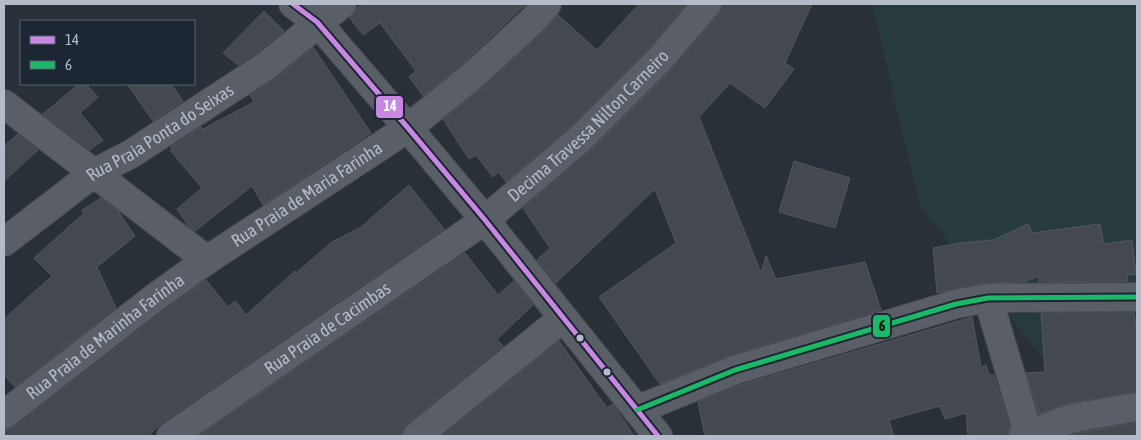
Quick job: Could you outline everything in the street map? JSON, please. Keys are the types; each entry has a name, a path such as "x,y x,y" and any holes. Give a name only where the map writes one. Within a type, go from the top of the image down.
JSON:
{"street":[{"path":"293,4 317,22 408,128 485,220 658,436"},
{"path":"317,22 342,4"},
{"name":"Rua Praia de Maria Farinha","path":"207,260 408,128 477,72 532,21 547,4"},
{"name":"Decima Travessa Nilton Carneiro","path":"485,220 580,140 636,84 707,4"},
{"name":"Rua Praia Ponta do Seixas","path":"4,242 94,173 131,154 266,66 317,22"},
{"path":"4,104 207,260"},
{"name":"Rua Praia de Cacimbas","path":"171,436 485,220"},
{"name":"Rua Praia de Marinha Farinha","path":"4,416 153,299 207,260"},
{"path":"637,410 735,370 947,307 988,298 1137,297"},
{"path":"988,298 1025,435 1073,418 1137,407"},
{"path":"417,436 563,318"}],"green space":[{"path":"872,4 1137,4 1137,436 1106,436 920,206"}],"building":[{"path":"363,4 526,4 467,60 423,96 409,77 416,71 380,23 363,35 350,18 357,8"},
{"path":"639,4 687,4 650,47 569,128 506,182 499,172 493,177 476,155 469,159 443,119 488,83 543,32 558,15 597,50"},
{"path":"722,4 812,4 785,63 794,69 765,108 730,83 699,117 761,273 766,256 776,279 865,262 881,310 731,355 660,384 599,297 676,243 655,189 556,283 537,260 550,248 523,208 591,150 672,69 719,14"},
{"path":"264,11 284,31 257,53 238,65 223,53"},
{"path":"313,47 371,133 263,205 252,186 195,231 190,228 177,209 202,188 170,150 172,149 171,147 201,127 203,129 254,102 250,95 276,78"},
{"path":"78,85 87,85 98,97 80,113 103,140 90,150 43,114"},
{"path":"128,85 172,85 183,101 153,121"},
{"path":"18,134 38,150 4,181 4,146"},
{"path":"794,161 850,178 835,228 779,212"},
{"path":"409,185 444,229 162,423 148,436 4,436 4,430 14,427 206,280 228,307 235,301 246,315 295,271 296,273 332,242 361,227"},
{"path":"101,198 119,212 135,236 97,267 116,308 15,387 4,375 4,319 52,276 34,258 84,213 82,210"},
{"path":"1028,224 1032,233 1100,224 1104,244 1132,240 1136,274 1127,275 1128,281 1039,282 1039,276 1024,282 985,283 937,293 933,248 959,243 993,240"},
{"path":"465,253 498,295 514,281 533,305 497,339 503,346 407,424 402,436 198,436"},
{"path":"1041,313 1134,313 1137,330 1137,392 1070,403 1039,414 1026,373 1045,372"},
{"path":"972,317 981,367 986,365 989,375 994,375 1010,428 1008,436 968,436 966,413 945,419 940,406 889,420 894,436 705,436 698,402 740,385"},
{"path":"559,341 607,408 613,404 634,436 442,436"},
{"path":"1137,423 1137,436 1068,436 1077,433"}],"transit line":[{"name":"14","path":"293,4 317,22 408,128 485,220 658,436"},
{"name":"6","path":"637,410 735,370 956,304 988,298 1137,297"}]}
